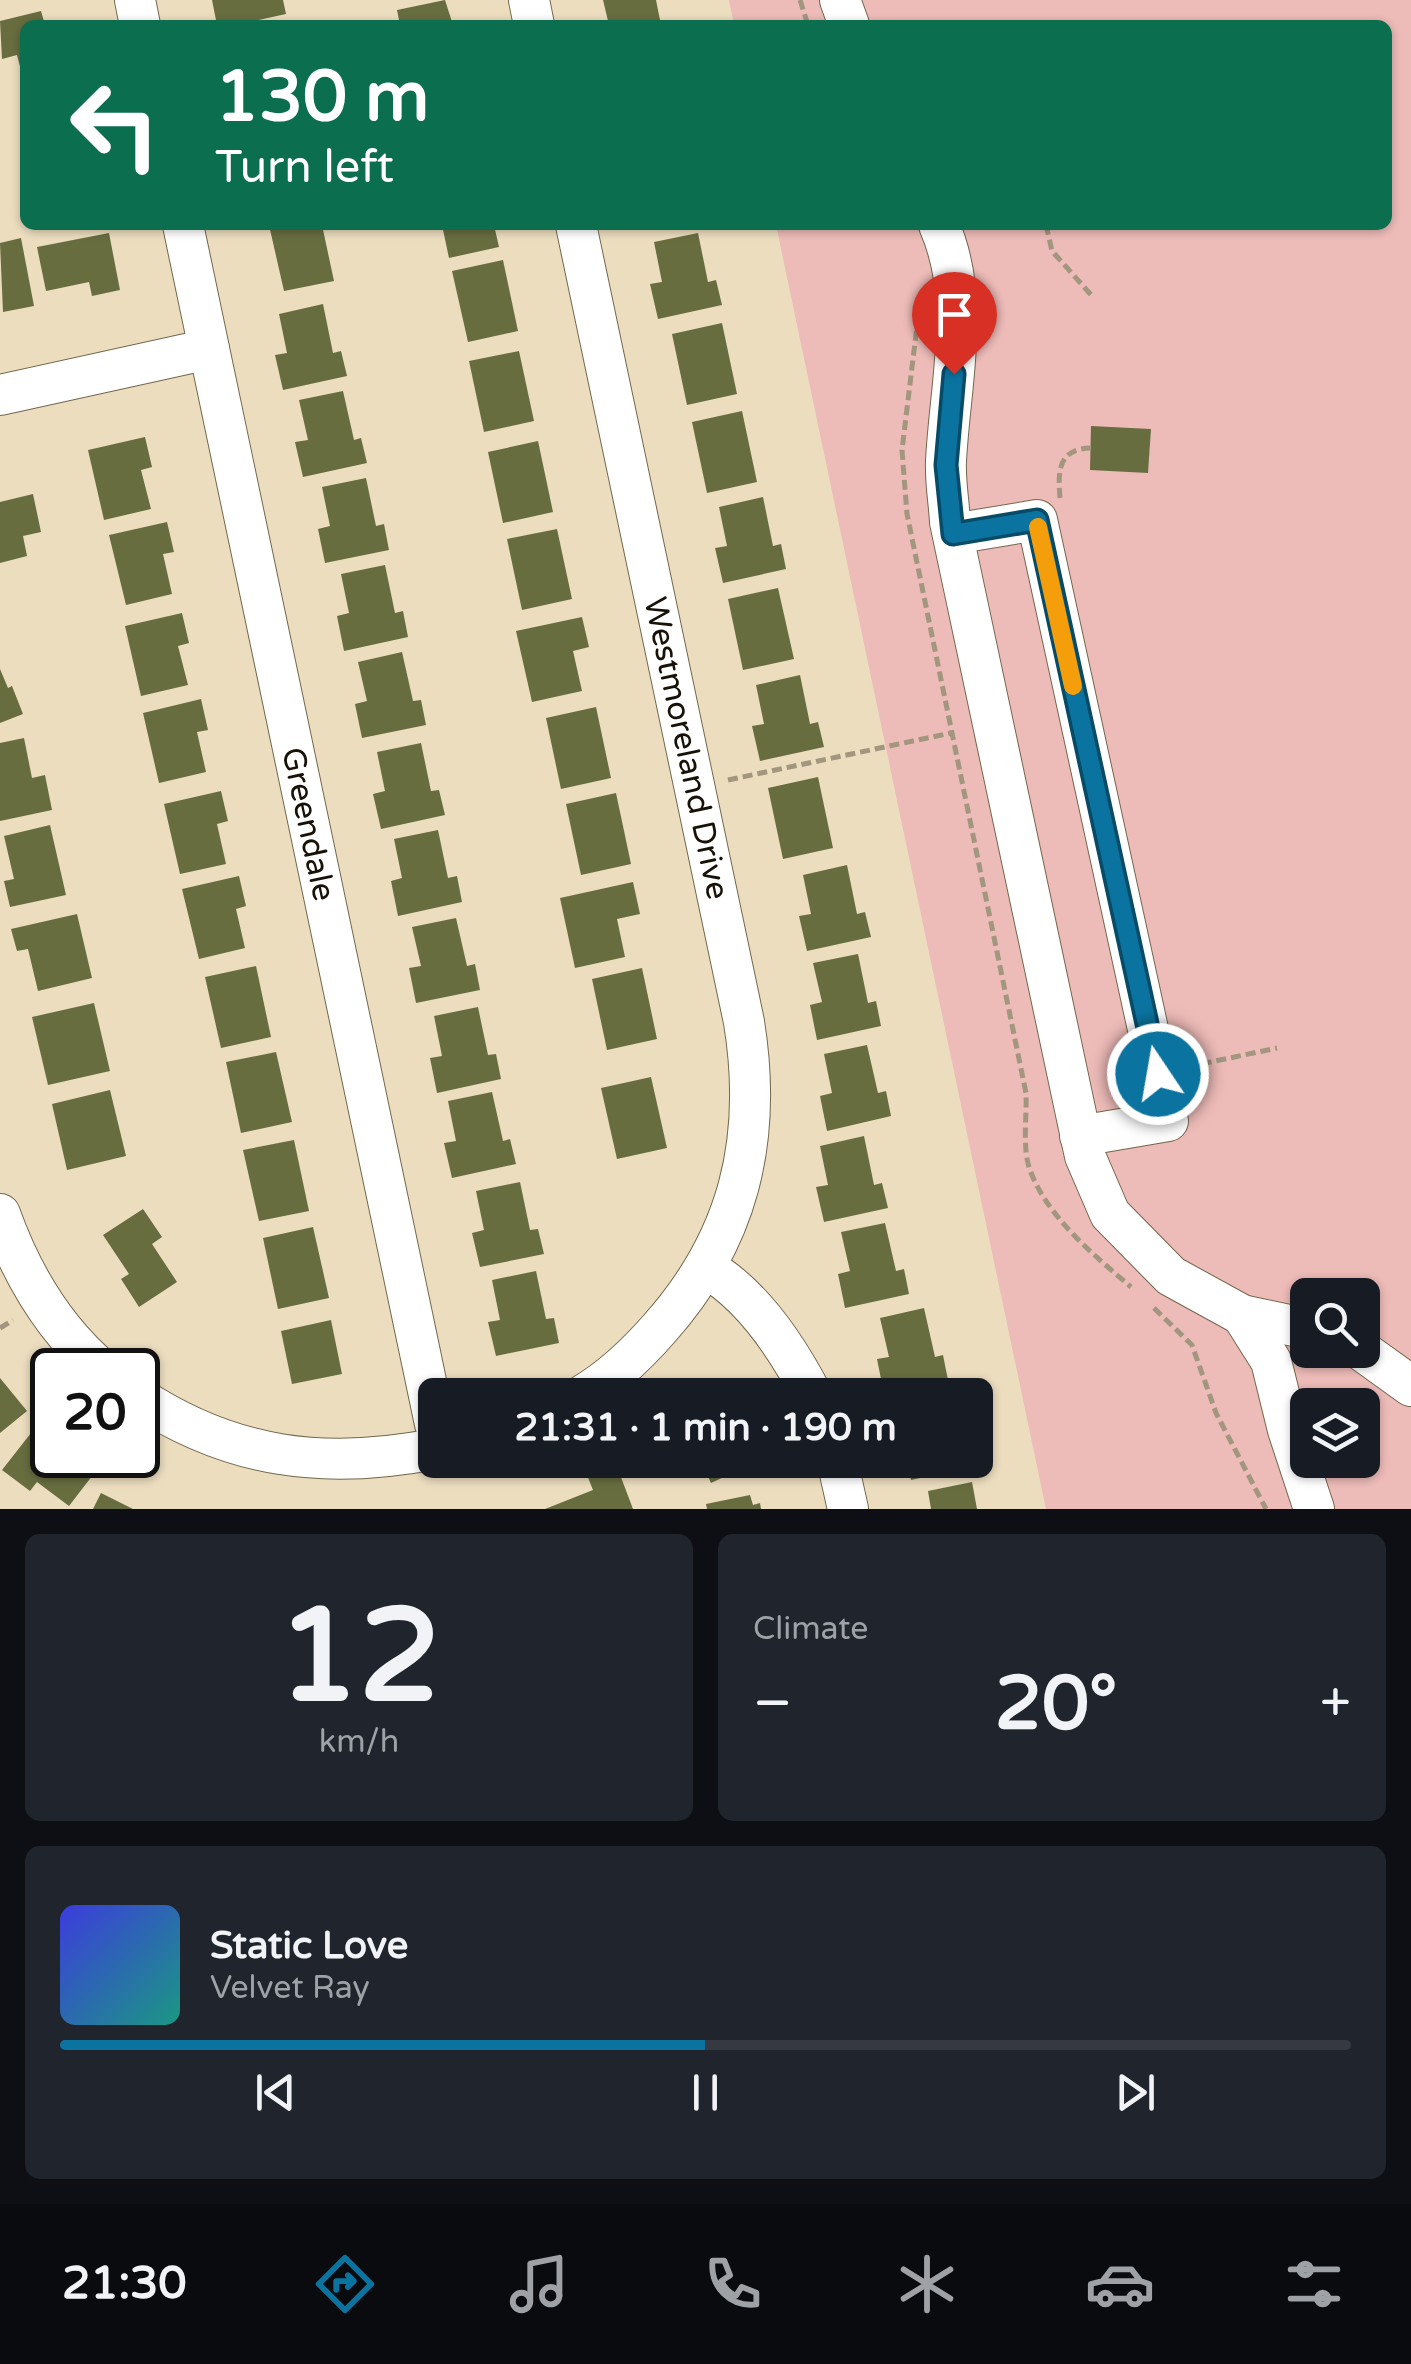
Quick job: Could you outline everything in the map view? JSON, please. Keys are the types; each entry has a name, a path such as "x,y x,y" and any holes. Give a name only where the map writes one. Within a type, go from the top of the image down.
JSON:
{"street":[{"name":"Greendale","path":"183,230 425,1378"},
{"name":"Westmoreland Drive","path":"577,230 751,1062 752,1102 743,1174 730,1217 706,1268 688,1295 648,1342 608,1378"},
{"path":"940,230 949,249 958,306 946,465 953,534 1085,1156 1110,1214 1171,1276 1242,1315 1290,1325"},
{"path":"0,394 209,349"},
{"path":"953,534 1037,520 1168,1121 1080,1136"},
{"path":"0,1214 32,1285 80,1348"},
{"path":"706,1268 737,1290 759,1315 802,1378"},
{"path":"1242,1315 1271,1362 1314,1509"},
{"path":"1380,1364 1411,1386"},
{"path":"160,1412 218,1440 272,1455 352,1460 418,1452"},
{"path":"840,1478 848,1509"}],"path":[{"path":"1047,230 1052,251 1093,296"},
{"path":"1060,501 1058,471 1067,456 1090,448"},
{"path":"728,780 993,724"},
{"path":"1158,1074 1277,1048"},
{"path":"0,1328 13,1320"}],"shaded area":[{"path":"729,0 1411,0 1411,1509 1046,1509 777,230 1392,230 1392,20 733,20"}],"building":[{"path":"212,0 283,0 286,14 258,20 216,20"},
{"path":"445,0 451,20 399,20 397,10"},
{"path":"603,0 656,0 660,20 608,20"},
{"path":"41,11 44,20 20,20 20,67 17,55 2,59 0,21"},
{"path":"270,230 323,230 334,281 284,291"},
{"path":"443,230 495,230 499,247 449,258"},
{"path":"109,233 120,290 92,296 89,282 46,291 37,247"},
{"path":"698,233 708,282 716,280 722,305 658,319 650,284 662,282 654,242"},
{"path":"21,238 34,306 3,312 0,243"},
{"path":"503,260 518,331 468,342 452,271"},
{"path":"323,304 333,353 341,351 347,376 283,390 275,355 287,353 279,314"},
{"path":"722,323 737,394 687,405 672,334"},
{"path":"519,351 534,421 484,432 469,361"},
{"path":"343,391 354,440 361,438 367,463 303,477 295,442 308,440 299,400"},
{"path":"742,411 757,482 707,493 692,422"},
{"path":"1091,426 1151,429 1148,473 1090,470"},
{"path":"145,437 152,467 141,470 151,509 104,520 88,450"},
{"path":"538,441 553,512 503,523 488,452"},
{"path":"366,478 376,526 384,524 389,550 325,563 318,529 330,526 322,487"},
{"path":"33,494 41,532 23,536 27,556 0,563 0,502"},
{"path":"763,497 773,546 781,544 786,569 723,583 715,548 727,546 719,507"},
{"path":"167,522 174,552 163,554 172,594 126,605 109,535"},
{"path":"557,529 572,599 522,610 507,539"},
{"path":"385,565 395,613 403,611 408,637 344,651 337,616 349,613 341,574"},
{"path":"778,588 794,659 743,670 728,599"},
{"path":"182,613 189,643 178,646 188,685 141,696 125,626"},
{"path":"582,617 589,647 573,651 582,691 532,702 516,631"},
{"path":"402,652 413,701 421,700 426,725 362,738 355,704 367,701 358,662"},
{"path":"0,669 23,714 0,723"},
{"path":"800,675 810,724 818,722 824,747 760,761 752,726 764,724 756,685"},
{"path":"201,699 208,730 197,732 206,772 159,783 143,713"},
{"path":"596,707 611,778 561,789 546,718"},
{"path":"24,738 32,778 45,775 52,810 0,821 0,743"},
{"path":"421,743 431,791 439,790 445,815 381,829 373,794 385,791 377,752"},
{"path":"818,777 833,848 783,859 768,788"},
{"path":"221,791 228,821 217,824 226,864 180,874 164,804"},
{"path":"616,793 631,864 581,875 566,804"},
{"path":"50,825 66,895 10,907 4,881 14,879 4,836"},
{"path":"438,830 448,878 457,876 462,902 398,916 391,881 402,878 394,839"},
{"path":"847,865 857,914 865,912 871,937 807,951 799,916 811,914 803,875"},
{"path":"239,876 246,906 236,909 245,948 199,959 182,889"},
{"path":"633,882 640,914 617,919 625,957 575,968 560,898"},
{"path":"77,914 92,978 38,991 28,949 17,951 11,929"},
{"path":"456,918 467,966 475,964 480,990 416,1003 409,968 421,966 412,927"},
{"path":"858,954 868,1003 876,1001 881,1026 817,1040 810,1005 822,1002 813,963"},
{"path":"256,966 271,1037 221,1048 205,977"},
{"path":"642,968 657,1039 607,1050 592,979"},
{"path":"94,1003 110,1071 48,1085 32,1017"},
{"path":"478,1007 488,1055 496,1054 501,1079 437,1093 430,1058 442,1056 434,1016"},
{"path":"867,1045 878,1093 886,1091 891,1116 827,1131 820,1096 832,1093 824,1054"},
{"path":"276,1052 292,1122 241,1133 226,1062"},
{"path":"651,1077 667,1148 617,1159 601,1088"},
{"path":"110,1090 126,1156 67,1170 52,1104"},
{"path":"492,1092 503,1141 510,1139 516,1164 452,1178 444,1143 456,1141 448,1101"},
{"path":"864,1136 874,1185 882,1183 888,1208 824,1222 816,1187 828,1185 820,1146"},
{"path":"294,1140 309,1211 259,1221 243,1150"},
{"path":"520,1182 530,1230 538,1229 544,1254 480,1267 472,1233 484,1230 476,1191"},
{"path":"143,1209 162,1237 152,1244 177,1282 139,1307 121,1279 129,1274 103,1235"},
{"path":"885,1223 896,1271 904,1269 909,1294 845,1308 838,1274 850,1271 841,1232"},
{"path":"313,1227 329,1298 278,1309 263,1238"},
{"path":"536,1271 546,1319 554,1318 559,1343 496,1356 488,1322 500,1320 492,1280"},
{"path":"924,1308 935,1357 943,1355 948,1378 881,1378 877,1359 889,1357 880,1318"},
{"path":"331,1320 342,1374 292,1384 281,1331"},
{"path":"0,1378 27,1411 0,1433"},
{"path":"30,1434 30,1478 91,1478 69,1506 37,1482 30,1491 2,1470"},
{"path":"588,1478 621,1478 633,1509 545,1509 593,1490"},
{"path":"972,1482 977,1509 931,1509 928,1491"},
{"path":"101,1493 133,1509 93,1509"},
{"path":"750,1495 753,1505 760,1503 761,1509 707,1509 706,1504"}],"slow traffic":[{"path":"1038,527 1073,686"}],"route":[{"path":"954,374 946,465 953,534 1037,520 1158,1074"}]}
